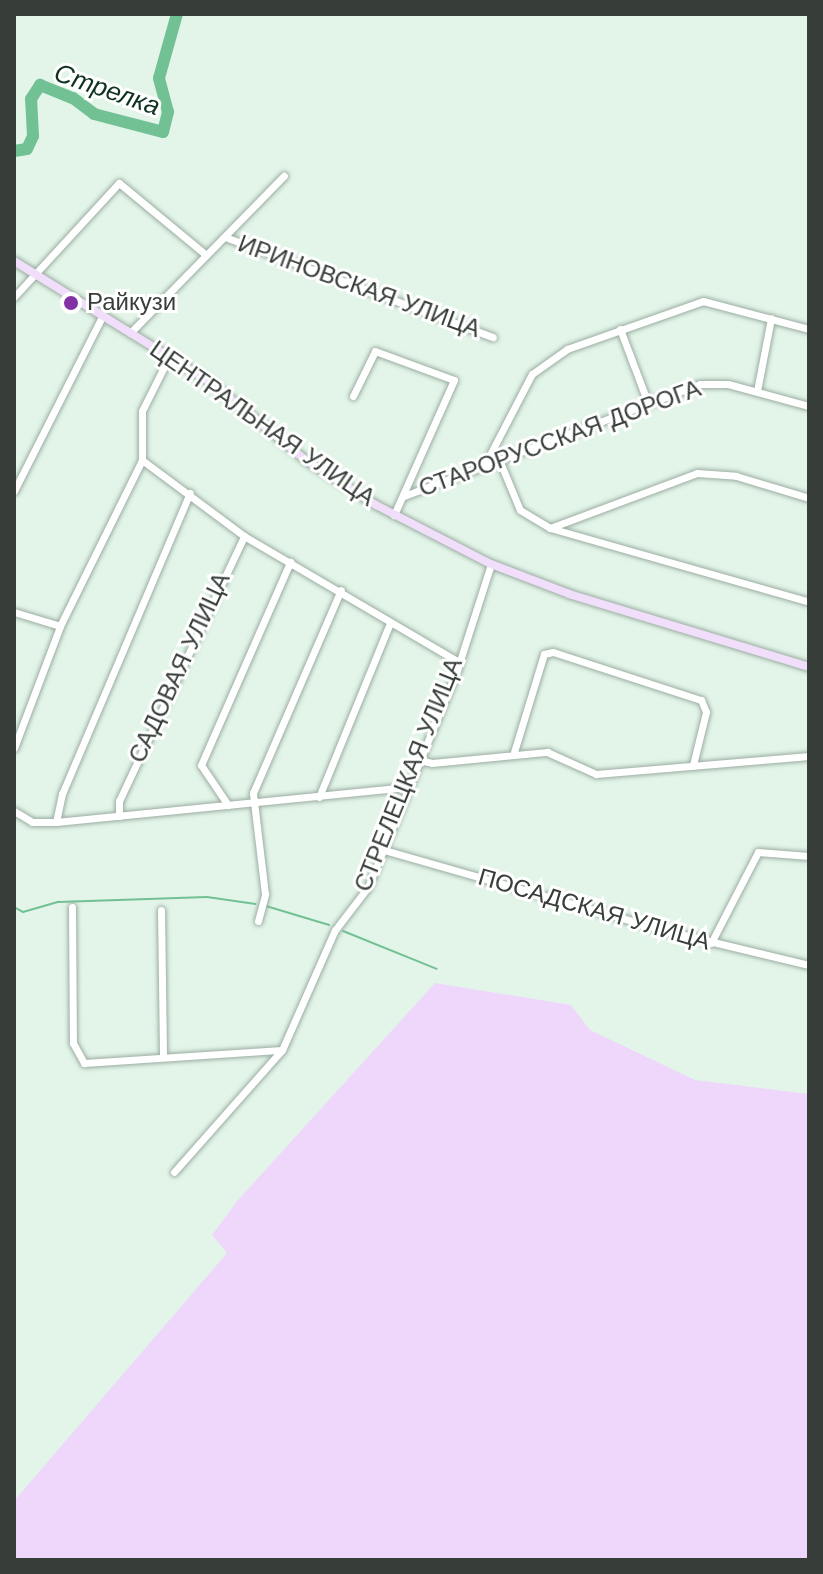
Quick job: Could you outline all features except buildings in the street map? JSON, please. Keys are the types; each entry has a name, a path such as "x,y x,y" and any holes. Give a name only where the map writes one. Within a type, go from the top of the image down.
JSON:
{"main road":[{"name":"ЦЕНТРАЛЬНАЯ УЛИЦА","path":"14,261 240,404 307,461 394,515 491,564 646,621 809,667"}],"street":[{"path":"130,333 284,176"},
{"path":"14,297 119,183 206,255"},
{"name":"ИРИНОВСКАЯ УЛИЦА","path":"225,237 493,337"},
{"path":"483,468 532,374 567,349 703,301 809,329"},
{"path":"14,491 103,315"},
{"path":"757,391 771,318"},
{"path":"620,329 648,403"},
{"path":"353,396 375,351 454,380 394,515"},
{"path":"15,743 60,626 142,460 142,411 169,357"},
{"name":"СТАРОРУССКАЯ ДОРОГА","path":"404,496 700,384 757,391 809,406"},
{"path":"142,460 244,536 341,590 390,623 457,661"},
{"path":"500,462 520,510 550,528 809,602"},
{"path":"550,528 697,473 736,476 809,498"},
{"path":"56,822 62,794 190,493"},
{"name":"САДОВАЯ УЛИЦА","path":"119,816 119,801 244,536"},
{"path":"228,805 201,765 290,562"},
{"name":"СТРЕЛЕЦКАЯ УЛИЦА","path":"174,1172 282,1050 335,930 368,887 457,661 491,564"},
{"path":"258,921 265,894 257,803 253,793 274,737 341,590"},
{"path":"14,612 60,626"},
{"path":"319,797 390,623"},
{"path":"514,752 544,654 553,652 701,700 706,712 693,765"},
{"path":"419,760 432,763 514,752 547,752 596,774 809,756"},
{"path":"14,811 32,822 56,822 407,787"},
{"name":"ПОСАДСКАЯ УЛИЦА","path":"381,849 711,943 809,965"},
{"path":"711,943 758,852 809,856"},
{"path":"72,907 73,1043 80,1057 90,1065 163,1056 282,1050"},
{"path":"161,910 163,1056"}],"shaded area":[{"path":"435,983 571,1005 590,1030 695,1080 809,1094 809,1560 14,1560 14,1501 227,1253 212,1235 238,1200"}],"waterway":[{"name":"Стрелка","path":"14,151 27,149 33,136 31,99 40,85 73,98 94,114 163,132 168,112 159,78 177,14"},
{"path":"14,907 23,912 59,902 207,897 256,904"},
{"path":"266,906 329,925"},
{"path":"343,931 437,969"}],"place":[{"name":"Райкузи","path":"71,303"}]}
